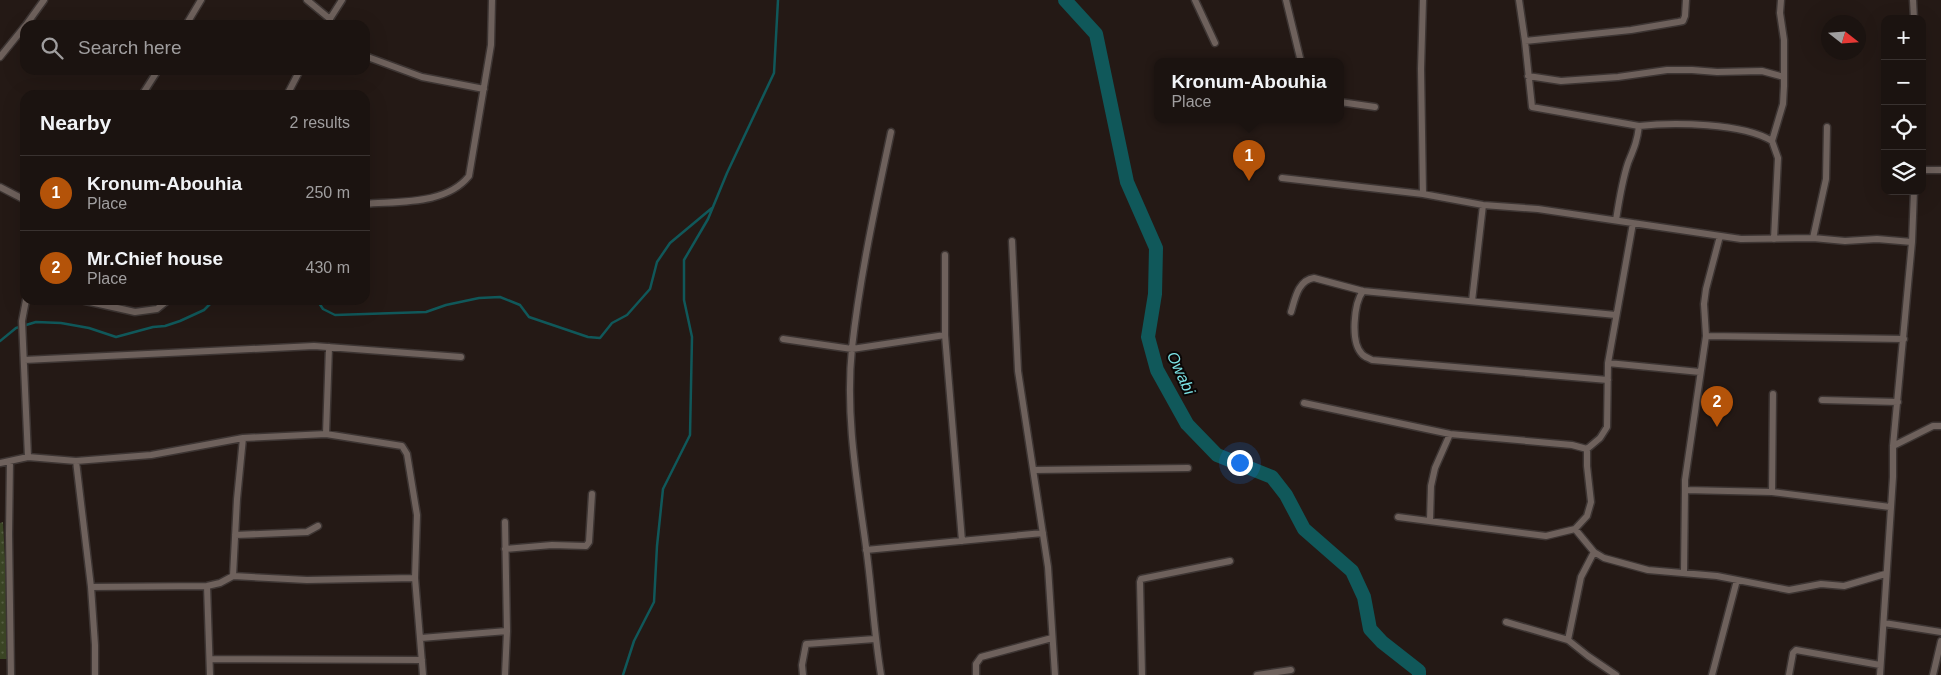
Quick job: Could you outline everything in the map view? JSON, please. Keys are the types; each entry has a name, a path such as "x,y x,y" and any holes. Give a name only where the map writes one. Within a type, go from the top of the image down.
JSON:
{"street":[{"path":"30,20 44,0"},
{"path":"189,20 201,0"},
{"path":"307,0 326,20"},
{"path":"329,20 342,0"},
{"path":"370,204 424,199 449,193 461,186 469,176 491,46 492,0"},
{"path":"1195,0 1215,43"},
{"path":"1286,0 1300,58"},
{"path":"1423,0 1421,69 1423,194"},
{"path":"1519,0 1526,41 1530,105 1534,108 1639,126 1679,124 1754,132 1772,141"},
{"path":"1526,41 1631,30 1683,21 1686,0"},
{"path":"1774,239 1778,158 1772,141 1783,104 1784,76 1784,40 1780,13 1781,0"},
{"path":"1913,0 1914,15"},
{"path":"0,57 20,33"},
{"path":"370,58 422,78 484,89"},
{"path":"1528,76 1561,81 1618,77 1667,70 1762,71 1784,76"},
{"path":"145,90 155,75"},
{"path":"290,90 297,75"},
{"path":"1344,103 1375,107"},
{"path":"1616,220 1621,192 1639,126"},
{"path":"1813,238 1826,179 1827,127"},
{"path":"882,675 875,639 866,550 854,467 850,411 852,349 870,230 891,132"},
{"path":"1926,170 1941,170"},
{"path":"1282,178 1423,194 1483,206 1538,209 1756,240 1813,238 1845,241 1877,239 1912,242"},
{"path":"0,187 20,197"},
{"path":"1880,675 1885,574 1893,476 1893,446 1904,339 1914,195"},
{"path":"1472,301 1483,206"},
{"path":"1304,403 1450,434 1587,448 1600,438 1606,427 1608,363 1633,223"},
{"path":"1684,572 1685,480 1706,336 1705,297 1720,236"},
{"path":"1012,241 1018,372 1048,567 1055,675"},
{"path":"946,255 945,335 962,541"},
{"path":"1290,312 1301,284 1308,279 1314,278 1364,291 1616,315"},
{"path":"1364,291 1360,296 1356,309 1354,333 1358,348 1363,355 1372,360 1608,380"},
{"path":"25,305 22,332 28,457"},
{"path":"104,305 135,312 157,309 162,305"},
{"path":"784,339 852,349 945,335"},
{"path":"1706,336 1904,339"},
{"path":"24,360 314,346 461,357"},
{"path":"326,434 329,347"},
{"path":"1608,363 1700,372"},
{"path":"1772,492 1773,394"},
{"path":"1822,400 1898,402"},
{"path":"1893,446 1933,426 1941,426"},
{"path":"0,463 28,457 76,460 151,455 243,438 326,434 402,446 407,454 417,515 416,578 423,675"},
{"path":"1430,520 1431,486 1435,468 1450,434"},
{"path":"233,576 243,438"},
{"path":"1398,517 1546,536 1575,529 1586,516 1591,502 1587,448"},
{"path":"76,460 91,587 95,675"},
{"path":"10,461 8,534 11,675"},
{"path":"1034,470 1188,468"},
{"path":"1685,490 1772,492 1890,507"},
{"path":"505,549 552,545 586,546 589,542 592,494"},
{"path":"505,522 507,631 505,675"},
{"path":"235,535 307,532 318,526"},
{"path":"1575,529 1594,552 1614,562 1648,570 1717,576 1789,590 1821,584 1844,586 1885,574"},
{"path":"866,550 1043,533"},
{"path":"1568,640 1581,577 1594,552"},
{"path":"1142,675 1141,579 1230,561"},
{"path":"91,587 207,586 220,583 233,576 307,580 416,578"},
{"path":"1712,675 1737,580"},
{"path":"207,586 210,675"},
{"path":"1506,622 1568,640 1616,675"},
{"path":"1884,623 1941,632"},
{"path":"421,638 507,631"},
{"path":"976,675 976,664 981,656 1052,638"},
{"path":"803,675 802,664 806,644 875,639"},
{"path":"1933,675 1941,641"},
{"path":"1789,675 1793,653 1796,650 1880,665"},
{"path":"210,659 422,660"},
{"path":"1257,675 1291,670"}],"green space":[{"path":"3,522 8,612 7,659 0,659 0,523"}],"waterway":[{"path":"623,675 634,641 654,602 663,489 690,435 692,337 684,300 684,260 708,219 727,173 774,73 778,0"},
{"name":"Owabi","path":"1065,0 1096,34 1127,182 1156,248 1155,294 1148,337 1157,370 1187,424 1217,455 1272,477 1286,495 1304,529 1352,571 1364,597 1370,629 1382,642 1419,671 1419,675"},
{"path":"320,305 323,309 335,315 426,312 446,305 479,298 500,297 520,305 529,317 588,337 600,338 612,323 627,315 650,289 657,262 670,243 712,208"},
{"path":"0,341 16,328 36,322 61,323 89,328 116,337 180,321 204,310 209,305"}],"place":[{"name":"Kronum-Abouhia","path":"1249,181"},
{"name":"Mr.Chief house","path":"1717,427"}]}
